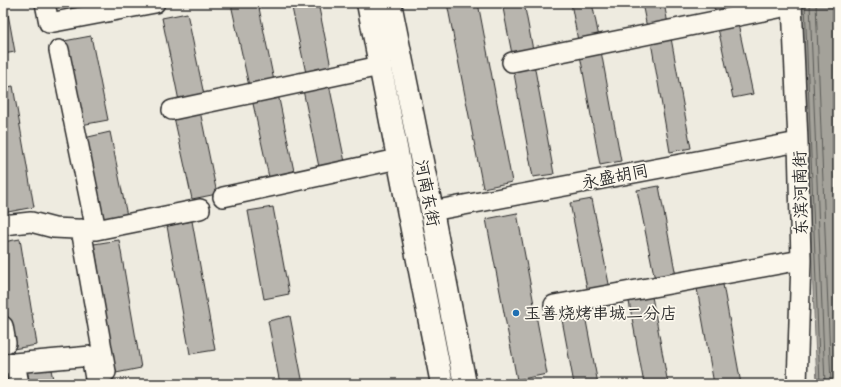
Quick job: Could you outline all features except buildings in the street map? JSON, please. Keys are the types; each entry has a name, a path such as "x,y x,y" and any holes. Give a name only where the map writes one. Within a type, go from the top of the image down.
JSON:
{"main road":[{"name":"河南东街","path":"368,3 442,384"},
{"name":"河南东街","path":"390,3 432,210 465,384"}],"street":[{"path":"45,3 49,24 154,3"},
{"path":"512,62 792,4"},
{"name":"东滨河南街","path":"792,4 798,142 804,384"},
{"path":"59,50 88,230 101,378"},
{"path":"172,110 380,66"},
{"name":"永盛胡同","path":"432,210 798,142"},
{"path":"223,197 398,159"},
{"path":"3,225 31,222 54,228 88,230 200,209"},
{"path":"554,305 801,260"},
{"path":"19,384 9,364 91,356 101,378"}],"path":[{"path":"804,384 838,383"}],"water":[{"path":"801,3 838,3 838,384 817,384"}],"place":[{"name":"玉善烧烤串城二分店","path":"516,313"}]}
